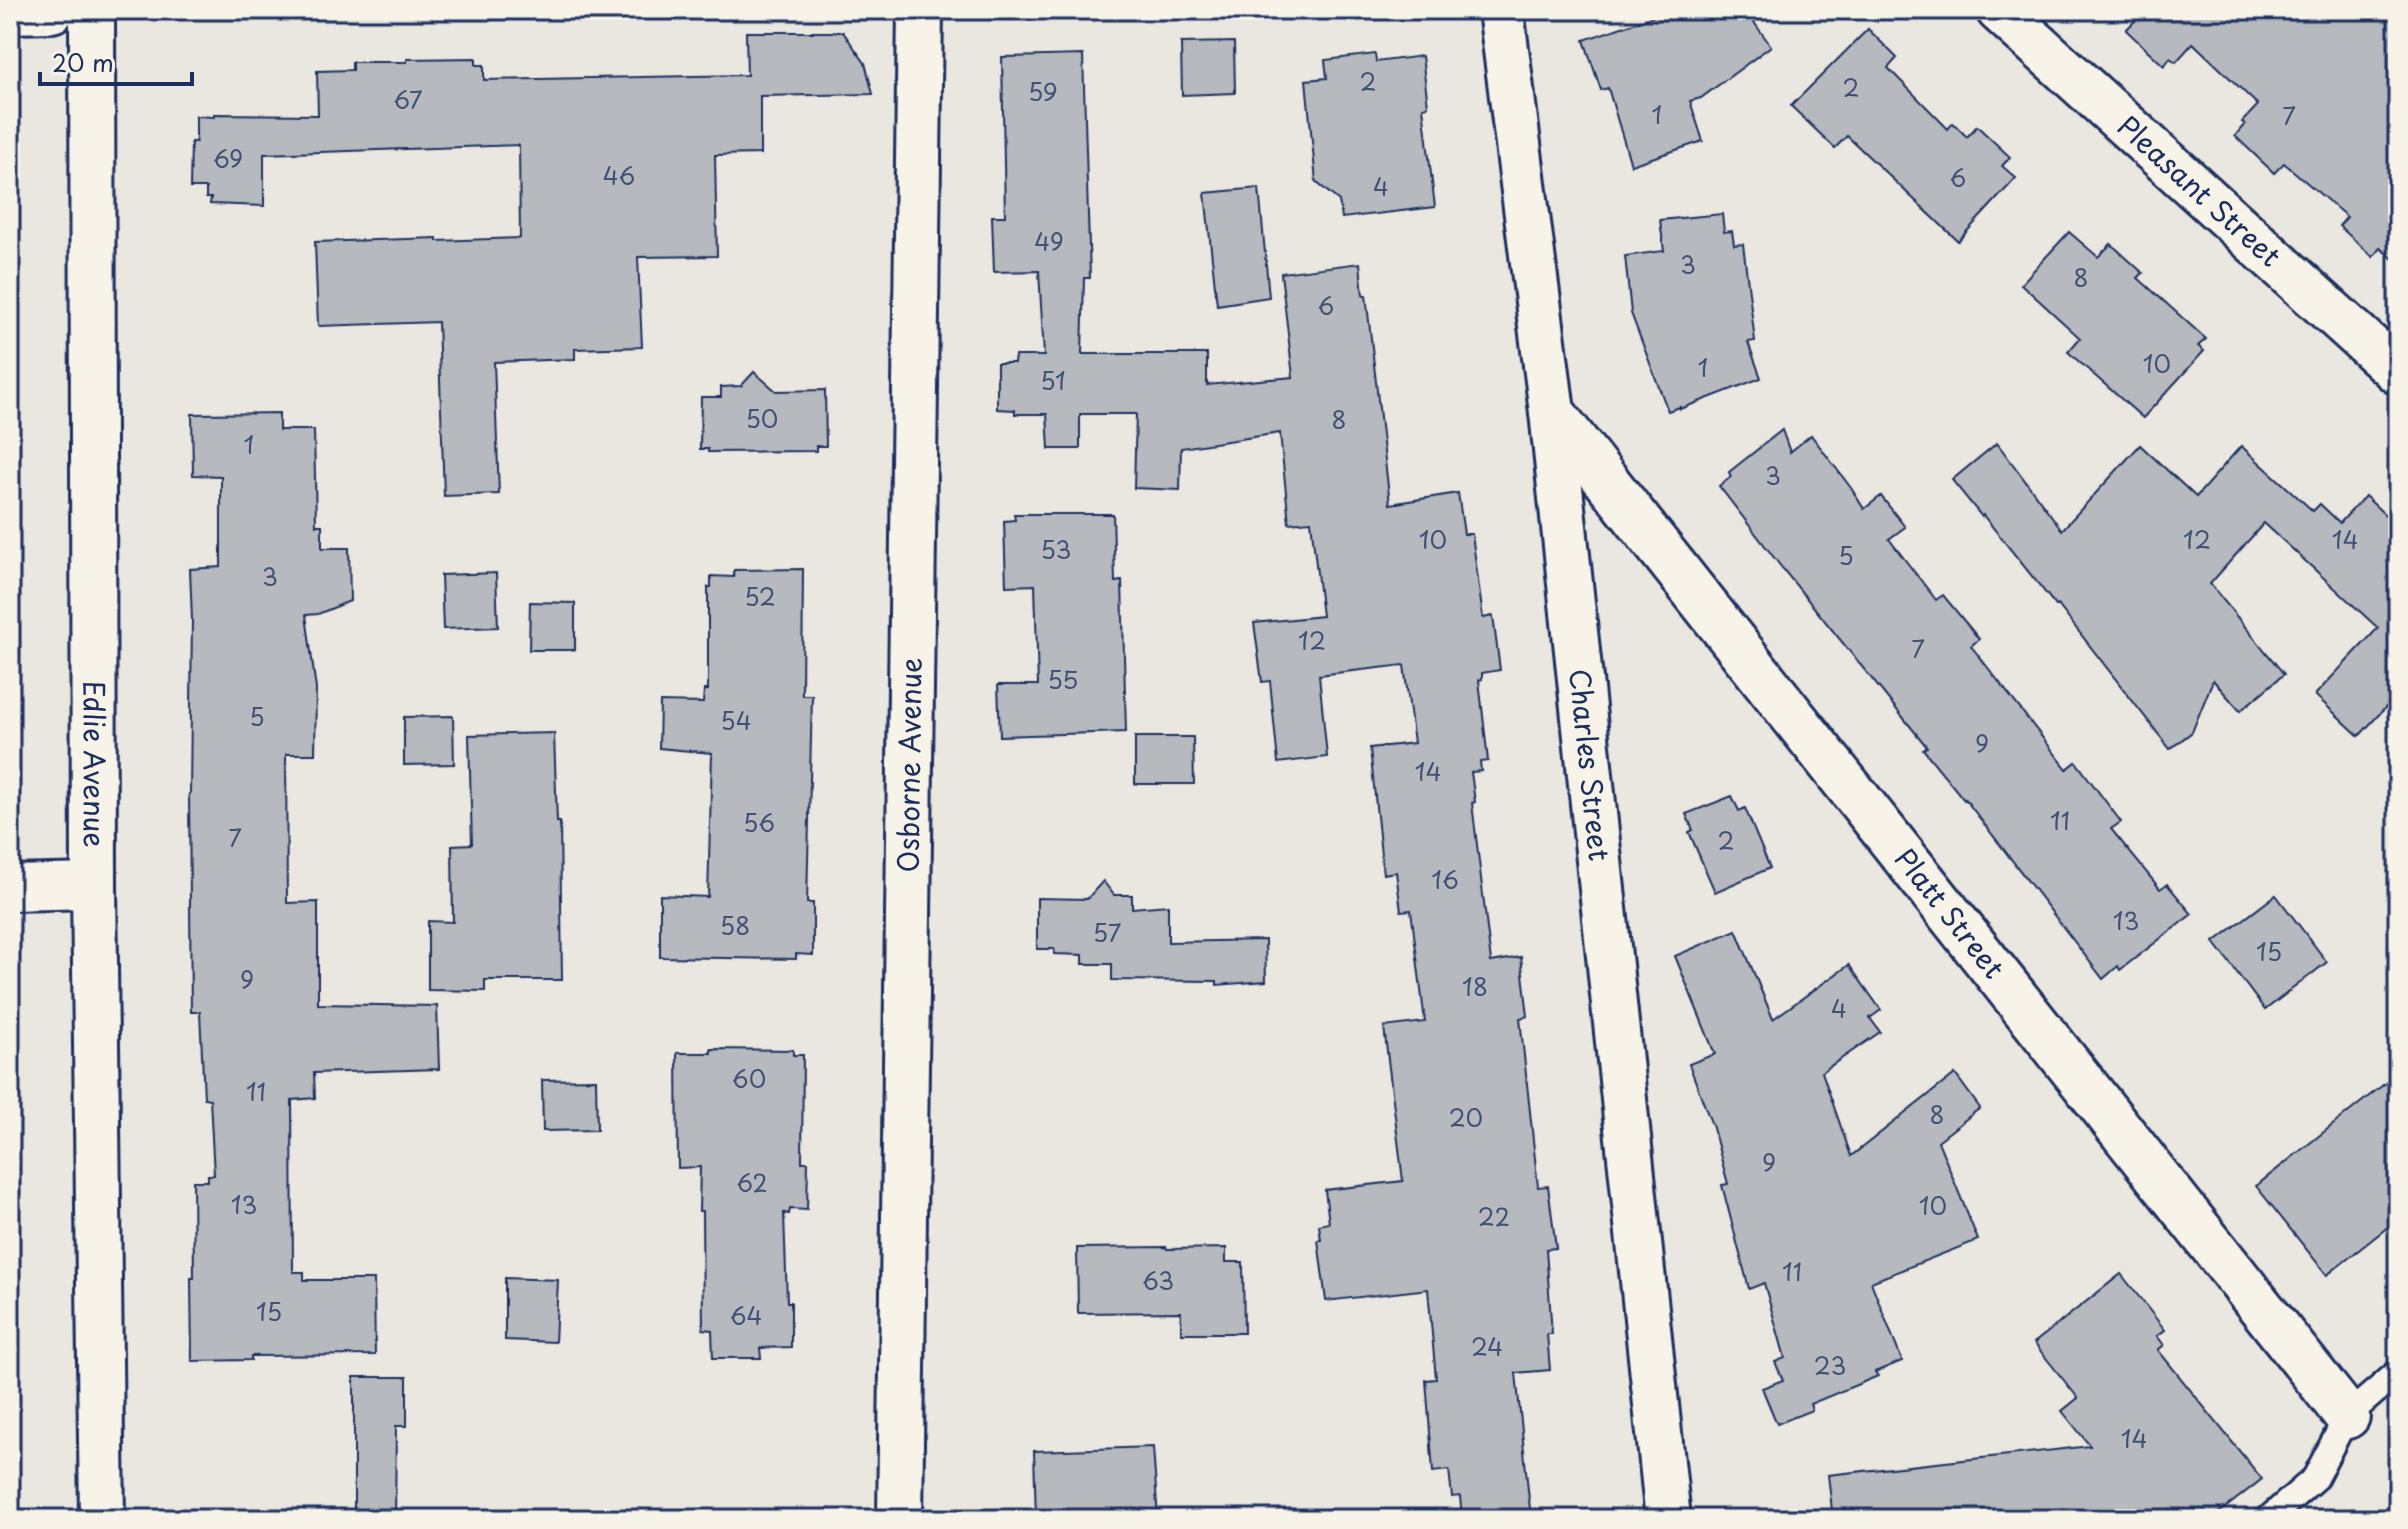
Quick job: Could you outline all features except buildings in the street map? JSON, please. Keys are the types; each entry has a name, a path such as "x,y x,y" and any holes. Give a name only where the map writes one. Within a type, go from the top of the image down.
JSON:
{"street":[{"path":"10,11 52,10"},
{"name":"Edlie Avenue","path":"92,10 94,886 102,1519"},
{"name":"Osborne Avenue","path":"900,1519 920,10"},
{"name":"Charles Street","path":"1501,10 1552,412 1668,1519"},
{"name":"Pleasant Street","path":"1999,10 2398,372"},
{"name":"Platt Street","path":"1552,412 2347,1416"},
{"path":"10,888 94,886"}],"lane":[{"path":"2268,1519 2315,1478 2347,1416 2398,1372"}]}
